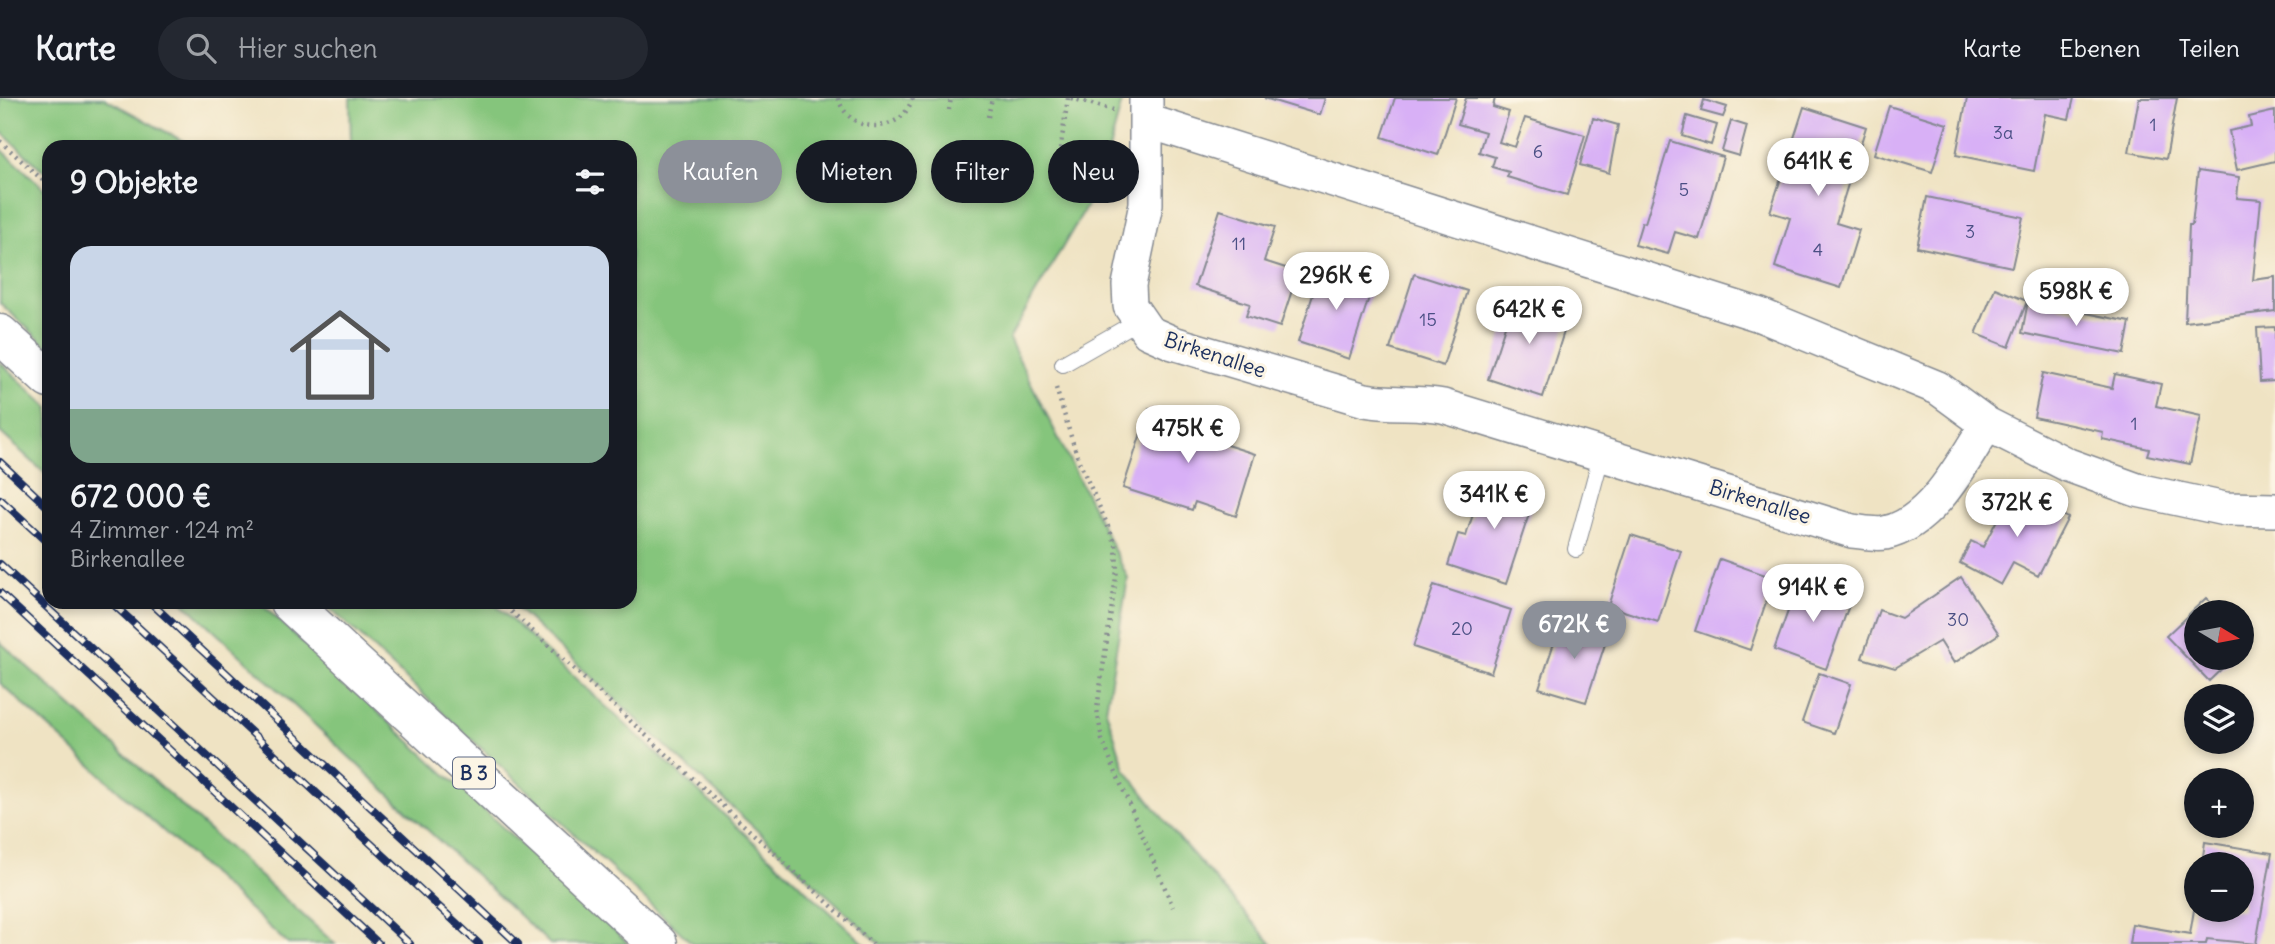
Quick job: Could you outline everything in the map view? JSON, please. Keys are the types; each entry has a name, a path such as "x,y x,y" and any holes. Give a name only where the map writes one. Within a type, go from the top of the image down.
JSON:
{"main road":[{"path":"0,334 42,373"},
{"name":"B 3","path":"297,609 658,944"}],"street":[{"name":"Birkenallee","path":"1987,424 1948,486 1913,520 1885,533 1853,531 1443,406 1423,402 1389,405 1365,400 1172,343 1148,332 1130,306 1129,285 1146,204 1147,110 1760,314 1938,388 1987,424 2068,465 2137,490 2225,509 2275,510"}],"lane":[{"path":"1063,364 1138,321"},
{"path":"1576,549 1602,453"}],"path":[{"path":"838,98 842,112 855,123 876,126 902,117 913,98"},
{"path":"949,110 951,98"},
{"path":"988,117 992,98"},
{"path":"1062,140 1068,98"},
{"path":"0,141 42,180"},
{"path":"1063,364 1056,387 1078,458 1116,544 1117,570 1097,709 1102,740 1173,907"},
{"path":"509,609 873,944"}],"green space":[{"path":"0,98 104,98 181,140 42,140 42,170 0,131"},
{"path":"350,98 1123,98 1112,140 1048,140 1048,203 1088,203 1009,339 1128,578 1106,710 1125,769 1176,835 1272,944 880,944 518,609 637,609 637,140 351,140"},
{"path":"0,148 42,187 42,342 0,303"},
{"path":"0,362 42,401 42,471 0,432"},
{"path":"191,609 267,609 629,944 550,944"},
{"path":"331,609 500,609 865,944 693,944"},
{"path":"0,642 335,944 288,944 0,683"}],"building":[{"path":"1264,98 1325,98 1320,115"},
{"path":"1395,98 1456,98 1438,155 1382,137"},
{"path":"1466,98 1495,98 1493,107 1509,112 1499,142 1515,147 1525,118 1585,135 1567,195 1507,177 1509,172 1492,167 1495,157 1479,152 1485,132 1458,124"},
{"path":"1967,98 2074,98 2069,119 2045,114 2034,171 1956,155"},
{"path":"2139,98 2177,98 2166,159 2129,152"},
{"path":"1704,100 1727,107 1723,117 1701,111"},
{"path":"1889,106 1947,124 1932,172 1874,154"},
{"path":"1804,107 1866,127 1836,223 1859,230 1841,288 1775,267 1790,218 1770,212"},
{"path":"2275,111 2275,161 2237,170 2229,131 2251,126 2249,117"},
{"path":"1687,116 1717,125 1711,145 1682,136"},
{"path":"1593,118 1618,125 1609,173 1580,165"},
{"path":"1731,121 1747,126 1739,156 1722,151"},
{"path":"1670,141 1723,157 1699,239 1675,232 1668,254 1635,245 1642,222 1645,223"},
{"path":"2198,171 2239,177 2237,198 2261,200 2253,280 2275,277 2275,311 2185,322 2189,225 2192,225"},
{"path":"1927,197 2023,217 2012,267 1917,247"},
{"path":"1220,210 1275,227 1264,261 1298,272 1280,327 1246,316 1250,304 1195,286"},
{"path":"1322,266 1374,282 1349,359 1298,342"},
{"path":"1414,274 1467,291 1443,366 1390,349"},
{"path":"1995,288 2027,301 2009,347 1976,334"},
{"path":"1515,295 1570,313 1543,397 1488,379"},
{"path":"2028,301 2130,322 2124,354 2022,333"},
{"path":"2275,327 2275,381 2260,382 2257,328"},
{"path":"2043,373 2112,388 2115,374 2161,384 2156,406 2201,416 2190,464 2147,455 2149,449 2102,439 2103,432 2034,417"},
{"path":"1149,409 1218,431 1214,441 1255,454 1236,516 1195,502 1192,510 1123,488"},
{"path":"1485,477 1536,493 1506,584 1448,565 1458,534 1466,536"},
{"path":"2013,489 2068,518 2038,576 2013,563 2001,585 1960,563 1971,541 1983,547"},
{"path":"1631,535 1681,551 1658,622 1608,606"},
{"path":"1720,559 1774,578 1750,650 1695,631"},
{"path":"1961,577 1999,634 1954,663 1940,641 1895,668 1862,658 1879,610 1901,618"},
{"path":"1800,578 1852,597 1826,669 1774,650"},
{"path":"1434,585 1511,610 1491,673 1413,647"},
{"path":"1562,619 1608,635 1586,702 1539,688"},
{"path":"2184,619 2184,655 2166,636"},
{"path":"2198,670 2220,670 2209,681"},
{"path":"1819,673 1851,684 1834,733 1802,722"},
{"path":"2205,842 2272,853 2256,944 2207,939 2206,944 2129,944 2132,924 2190,934 2192,922 2254,922 2254,852 2204,852"}],"railway":[{"path":"0,462 42,501"},
{"path":"0,499 42,538"},
{"path":"0,564 42,603"},
{"path":"0,593 379,944"},
{"path":"49,609 410,944"},
{"path":"119,609 479,944"},
{"path":"158,609 518,944"}]}
